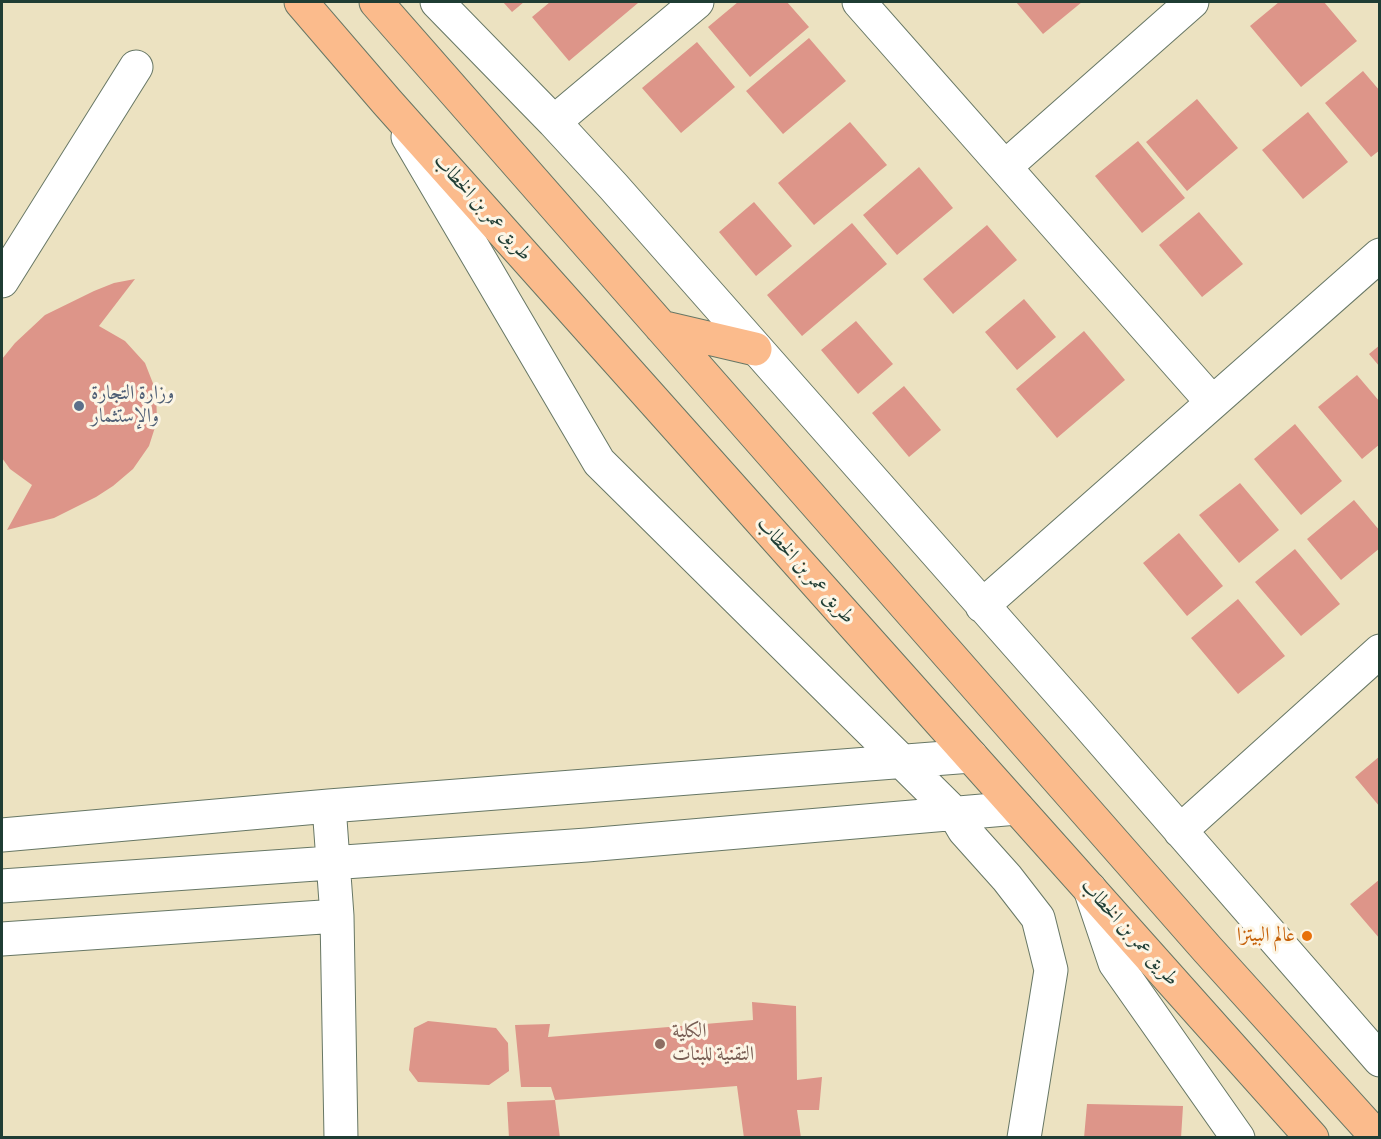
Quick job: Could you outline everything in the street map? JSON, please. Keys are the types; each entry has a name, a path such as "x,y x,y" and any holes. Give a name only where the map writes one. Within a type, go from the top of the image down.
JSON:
{"main road":[{"name":"طريق عمر بن الخطاب","path":"301,2 387,102 1312,1137"},
{"path":"376,2 1208,951 1378,1137"},
{"path":"661,327 755,349"}],"street":[{"path":"437,2 554,122 1380,1060"},
{"path":"554,122 697,2"},
{"path":"859,2 1212,402"},
{"path":"1005,167 1192,2"},
{"path":"2,281 136,67"},
{"path":"387,102 599,462 954,813 964,830 1007,878 1038,918 1051,970 1024,1137"},
{"path":"982,606 1380,255"},
{"path":"1180,831 1380,651"},
{"path":"2,835 329,806 971,756"},
{"path":"329,806 337,916 341,1137"},
{"path":"2,886 599,844 1017,808"},
{"path":"1090,889 1115,963 1238,1137"},
{"path":"2,939 337,916"}],"building":[{"path":"503,2 524,2 512,12"},
{"path":"550,2 638,3 569,61 532,17"},
{"path":"738,2 787,2 809,27 750,77 708,27"},
{"path":"1016,2 1082,2 1043,34"},
{"path":"1279,2 1324,2 1357,41 1301,87 1250,26"},
{"path":"809,38 846,81 783,134 746,91"},
{"path":"697,42 735,87 681,133 642,88"},
{"path":"1363,71 1380,91 1380,150 1371,157 1325,103"},
{"path":"1197,99 1238,148 1187,191 1146,142"},
{"path":"1308,112 1348,162 1303,199 1262,150"},
{"path":"850,122 887,165 814,225 778,183"},
{"path":"1138,141 1185,198 1142,233 1095,176"},
{"path":"919,167 953,208 897,255 863,215"},
{"path":"754,202 792,246 756,276 719,232"},
{"path":"1199,212 1243,264 1202,297 1159,245"},
{"path":"852,223 887,264 802,336 767,295"},
{"path":"987,225 1017,260 953,314 923,279"},
{"name":"وزارة التجارة والإستثمار","path":"135,279 99,326 125,341 145,363 156,391 157,421 149,446 133,469 96,497 54,518 7,530 32,485 10,469 2,458 2,359 15,343 45,315 114,283"},
{"path":"1024,299 1056,337 1017,370 985,332"},
{"path":"856,321 893,364 858,394 821,350"},
{"path":"1084,331 1125,380 1057,438 1016,389"},
{"path":"1380,345 1380,367 1369,354"},
{"path":"1357,375 1380,402 1380,444 1362,459 1318,407"},
{"path":"904,386 941,430 909,457 872,413"},
{"path":"1295,424 1342,481 1301,515 1254,459"},
{"path":"1240,483 1279,530 1239,563 1199,515"},
{"path":"1354,500 1380,531 1380,548 1341,580 1307,539"},
{"path":"1179,533 1223,586 1187,616 1143,563"},
{"path":"1295,549 1340,604 1301,636 1255,582"},
{"path":"1238,599 1285,656 1238,694 1191,638"},
{"path":"1380,756 1380,807 1355,777"},
{"path":"1380,879 1380,939 1350,904"},
{"path":"752,1002 796,1006 797,1080 822,1077 819,1110 797,1110 801,1138 744,1138 737,1086 555,1100 551,1087 521,1087 515,1025 550,1024 548,1037 753,1020"},
{"path":"428,1021 496,1028 508,1043 509,1071 489,1085 418,1082 409,1070 414,1028"},
{"path":"555,1100 560,1138 509,1138 507,1102"},
{"path":"1087,1104 1183,1106 1181,1138 1084,1138"}],"place":[{"name":"وزارة التجارة والإستثمار","path":"79,406"},
{"name":"عالم البيتزا","path":"1307,936"},
{"name":"الكلية التقنية للبنات","path":"660,1044"}]}
